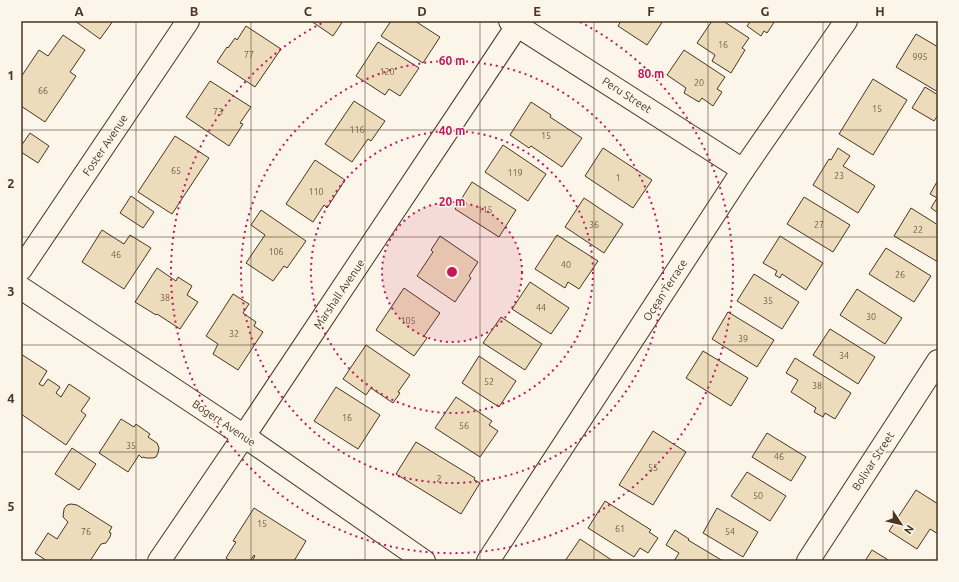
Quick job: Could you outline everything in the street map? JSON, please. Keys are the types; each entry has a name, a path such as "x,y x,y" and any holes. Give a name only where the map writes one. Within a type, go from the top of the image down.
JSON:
{"street":[{"name":"Foster Avenue","path":"21,269 188,21"},
{"name":"Ocean Terrace","path":"488,561 744,170 846,21"},
{"name":"Peru Street","path":"514,23 744,170"},
{"name":"Marshall Avenue","path":"159,561 244,436 514,23"},
{"name":"Bogert Avenue","path":"21,288 244,436 424,561"},
{"name":"Bolivar Street","path":"808,561 938,361"}],"building":[{"path":"75,21 113,21 100,39"},
{"path":"311,21 343,21 333,36"},
{"path":"391,21 415,21 440,37 423,63 381,36"},
{"path":"621,21 663,21 647,45 618,26"},
{"path":"712,21 723,21 749,38 742,48 745,50 731,73 712,61 715,55 697,43"},
{"path":"750,21 775,21 767,33 764,31 761,36 747,26"},
{"path":"246,26 281,49 255,87 217,62 235,38 237,40"},
{"path":"916,34 938,47 938,92 896,67"},
{"path":"63,35 85,50 70,72 76,76 45,122 21,106 21,77 39,50 48,56"},
{"path":"378,42 419,68 400,96 389,89 385,95 356,76"},
{"path":"684,50 725,77 717,89 722,92 713,106 702,98 699,102 684,93 686,88 667,75"},
{"path":"873,79 907,100 873,155 839,134"},
{"path":"210,81 251,107 240,123 243,124 229,146 186,117"},
{"path":"925,87 938,95 938,115 934,121 912,108"},
{"path":"354,101 385,121 371,141 368,139 352,162 325,144"},
{"path":"531,102 551,115 550,117 582,138 562,167 531,146 529,148 510,135"},
{"path":"30,133 49,146 38,163 21,152 21,146"},
{"path":"175,136 209,158 172,214 138,192"},
{"path":"503,145 546,174 528,201 485,172"},
{"path":"603,148 652,180 633,208 585,176"},
{"path":"838,148 850,156 843,166 875,186 858,213 813,185 829,159 831,160"},
{"path":"315,160 345,180 327,208 324,205 313,222 286,204"},
{"path":"938,180 938,213 931,208 937,198 930,194"},
{"path":"472,182 516,210 499,237 455,209"},
{"path":"131,196 154,212 143,228 120,213"},
{"path":"804,197 850,225 833,252 787,224"},
{"path":"584,198 623,224 604,253 565,227"},
{"path":"911,208 938,225 938,262 894,236"},
{"path":"261,210 306,241 287,268 284,266 273,281 246,263 265,235 251,225"},
{"path":"102,230 124,244 130,235 151,248 124,289 82,262"},
{"path":"557,235 598,261 579,289 568,282 565,288 535,269"},
{"path":"440,236 478,262 469,276 471,278 455,302 417,276 433,252 431,250"},
{"path":"780,236 823,263 806,290 782,274 780,278 775,275 777,271 763,263"},
{"path":"886,248 931,276 914,302 869,274"},
{"path":"157,268 176,281 178,277 192,286 187,295 198,302 180,329 135,302"},
{"path":"754,274 799,302 782,329 737,301"},
{"path":"530,282 569,308 551,334 512,309"},
{"path":"404,288 440,313 424,336 427,338 414,356 376,330"},
{"path":"857,289 902,318 885,344 840,315"},
{"path":"233,294 249,304 243,313 256,322 254,326 263,332 238,370 213,354 218,344 206,336"},
{"path":"728,312 774,340 757,367 712,339"},
{"path":"501,317 542,344 525,370 483,343"},
{"path":"830,329 875,357 858,384 813,355"},
{"path":"366,345 410,375 398,392 400,393 393,403 371,388 366,395 343,379"},
{"path":"703,351 748,378 731,406 686,378"},
{"path":"21,354 47,371 39,384 43,386 48,379 60,387 56,393 61,397 69,384 90,398 81,411 86,415 66,445 21,414"},
{"path":"479,356 516,381 499,407 462,383"},
{"path":"795,358 851,393 835,419 825,413 823,417 814,412 816,408 791,392 798,380 786,373"},
{"path":"336,387 380,415 358,449 314,421"},
{"path":"456,397 492,421 489,425 498,431 480,457 435,428"},
{"path":"121,419 134,427 136,424 150,434 148,437 157,443 159,448 156,457 142,458 139,455 128,472 99,453"},
{"path":"653,431 686,452 653,505 619,485"},
{"path":"767,433 806,457 791,481 752,457"},
{"path":"416,442 475,478 474,480 480,483 461,514 396,474"},
{"path":"72,448 96,464 79,490 55,474"},
{"path":"747,472 786,496 770,521 731,496"},
{"path":"916,490 938,504 938,534 930,529 917,549 889,531"},
{"path":"605,501 651,530 649,532 658,538 648,553 640,548 634,557 588,528"},
{"path":"67,505 77,505 112,527 109,532 111,533 110,537 106,543 101,544 90,561 47,561 35,553 48,533 57,539 68,522 63,517 64,509"},
{"path":"254,508 306,541 294,561 252,561 255,556 254,555 250,561 231,561 226,558 236,542 233,541"},
{"path":"717,508 758,532 743,557 703,533"},
{"path":"675,530 689,539 688,540 723,561 674,561 679,553 666,545"},
{"path":"580,539 613,561 565,561"},
{"path":"872,550 890,561 865,561"}]}
